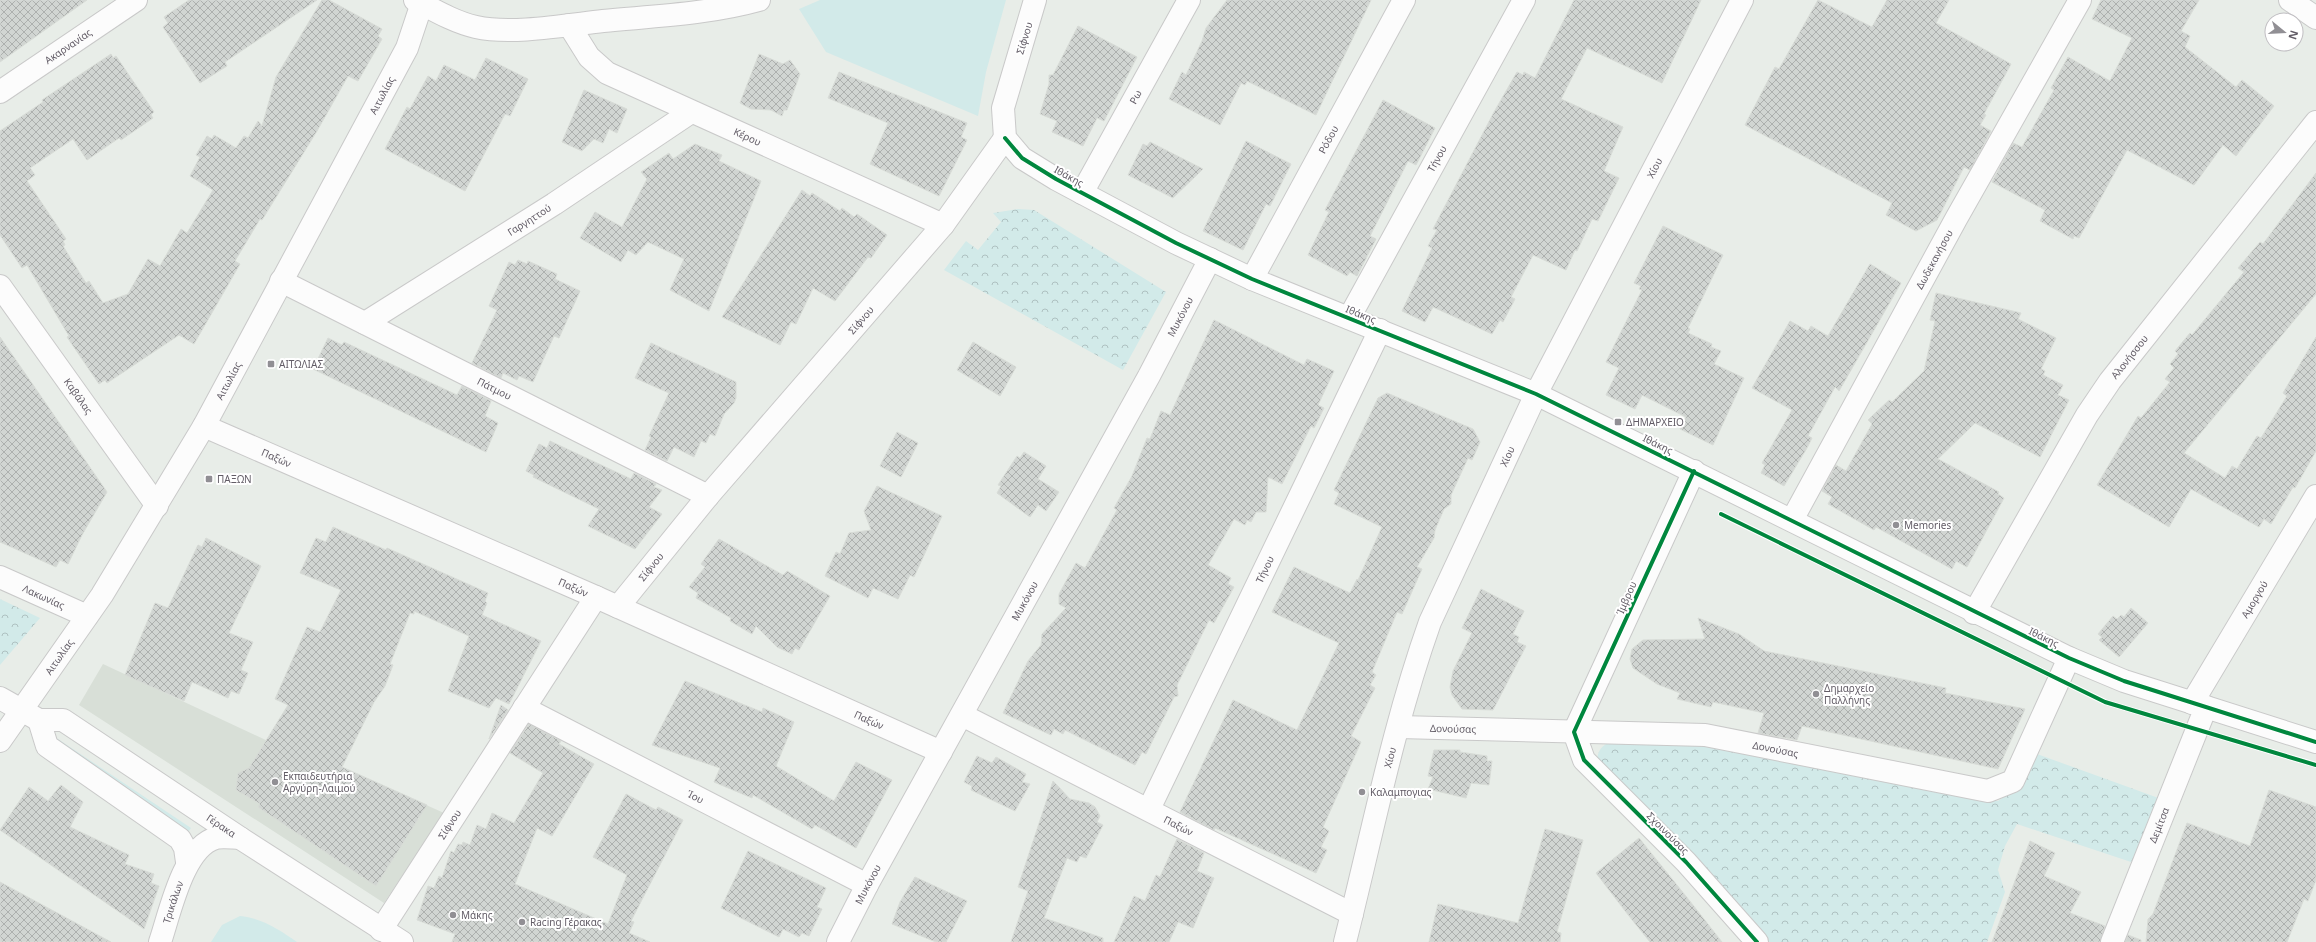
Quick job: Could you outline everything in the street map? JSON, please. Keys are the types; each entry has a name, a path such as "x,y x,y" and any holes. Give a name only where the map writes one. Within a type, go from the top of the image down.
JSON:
{"street":[{"name":"Ακαρνανίας","path":"0,92 136,0"},
{"path":"420,1 450,18 476,27 498,29 569,25 715,10 759,0"},
{"name":"Σίφνου","path":"618,607 708,496 943,225 1005,138 1003,108 1035,0"},
{"name":"Ρω","path":"1082,193 1189,0"},
{"name":"Ρόδου","path":"1252,279 1404,0"},
{"name":"Τήνου","path":"1349,318 1524,0"},
{"name":"Χίου","path":"1345,942 1398,727 1417,658 1430,622 1536,394 1742,0"},
{"name":"Δωδεκανήσου","path":"1792,520 1960,213 2080,0"},
{"path":"2290,0 2316,18"},
{"name":"Αιτωλίας","path":"0,741 30,715 87,616 157,506 204,426 407,48 420,1"},
{"name":"Κέρου","path":"569,25 589,57 607,73 943,225"},
{"name":"Γαργηττού","path":"365,323 554,204 691,112"},
{"name":"Αλονήσσου","path":"1974,613 2088,415 2110,381 2316,122"},
{"name":"Ιθάκης","path":"1005,138 1022,158 1082,193 1210,259 1252,279 1536,394 1694,471 1974,613 2069,658 2124,681 2316,742"},
{"name":"Μυκόνου","path":"838,942 867,885 1149,376 1210,259"},
{"name":"Πάτμου","path":"281,282 708,496"},
{"name":"Καβάλας","path":"0,286 157,506"},
{"name":"Τήνου","path":"1149,809 1380,330"},
{"name":"Παξών","path":"204,426 596,597 941,752"},
{"name":"Ίμβρου","path":"1574,732 1694,471"},
{"name":"Αμοργού","path":"2199,705 2316,496"},
{"name":"Λακωνίας","path":"0,577 87,616"},
{"name":"Σίφνου","path":"383,936 524,708 596,597"},
{"name":"Δονούσας","path":"1398,727 1705,735 1988,791 2013,781 2069,658"},
{"path":"0,698 30,715 47,746 180,839 185,848 187,862"},
{"name":"Δεμίτσα","path":"2112,942 2199,705"},
{"name":"Ίου","path":"524,708 867,885"},
{"name":"Γέρακα","path":"30,715 64,720 383,936 402,942"},
{"name":"Παξών","path":"962,715 1149,809 1352,914"},
{"name":"Σχοινούσας","path":"1574,732 1584,760 1686,862 1758,942"},
{"path":"187,862 205,843 217,837 240,838"},
{"name":"Τρικάλων","path":"160,942 187,862"}],"shaded area":[{"name":"Εκπαιδευτήρια Αργύρη-Λαιμού","path":"103,664 362,785 366,778 444,813 384,903 79,705"}],"green space":[{"path":"820,0 1006,0 986,72 978,116 826,52 799,9"},
{"path":"1018,209 1034,210 1166,292 1123,370 944,270 966,241 978,250 1001,222 993,213"},
{"path":"0,599 40,618 0,665"},
{"path":"49,733 191,828 186,835 46,738"},
{"path":"1613,740 1702,744 1978,800 1998,801 2022,784 2037,754 2164,800 2137,864 2017,824 2005,846 1998,870 2005,892 1987,942 1768,942 1663,824 1598,768 1598,754 1604,745"},
{"path":"240,916 263,922 297,942 211,942 222,925"}],"building":[{"path":"0,0 87,0 0,62"},
{"path":"189,0 317,0 225,62 227,66 200,83 163,27 168,23 164,17"},
{"path":"322,0 329,0 382,29 378,36 382,39 358,81 348,76 317,131 262,220 260,219 235,261 240,264 194,344 179,335 107,383 105,380 99,384 67,337 69,336 27,265 22,268 0,235 0,131 43,102 42,100 111,54 113,58 116,56 154,112 151,115 153,118 121,140 119,138 87,160 73,139 30,168 35,175 27,181 66,239 63,241 65,245 63,246 86,283 89,281 103,303 128,294 148,259 160,266 181,229 187,233 213,190 190,176 200,157 196,155 207,136 212,139 214,135 236,148 244,136 248,138 258,121 262,126 276,77"},
{"path":"1227,0 1371,0 1316,115 1247,81 1245,85 1241,83 1220,125 1169,99 1182,72 1186,75 1202,41 1206,28"},
{"path":"1574,0 1701,0 1662,83 1587,48 1561,99 1623,127 1604,171 1619,178 1598,221 1592,219 1566,270 1533,255 1511,297 1515,299 1503,322 1500,320 1492,334 1433,307 1425,322 1402,311 1432,248 1428,246 1437,230 1433,229 1494,112 1517,72 1523,75 1524,72 1535,78"},
{"path":"1818,0 1872,27 1887,0 1949,0 1936,23 2011,64 1984,114 1986,115 1980,125 1991,131 1970,170 1964,167 1937,220 1916,231 1886,215 1892,203 1745,125 1775,67 1779,69"},
{"path":"2101,0 2199,0 2181,31 2190,36 2185,47 2236,87 2242,80 2274,106 2236,156 2223,145 2194,185 2127,150 2079,238 2074,236 2073,239 2040,221 2045,210 1992,182 2013,143 2022,147 2054,90 2051,88 2068,57 2110,81 2132,38 2092,19"},
{"path":"1078,26 1137,57 1104,121 1097,118 1083,146 1052,132 1057,121 1040,114 1049,84 1049,75 1053,75"},
{"path":"759,54 783,64 790,60 800,74 787,110 784,110 782,116 771,110 751,109 740,103"},
{"path":"486,58 528,79 510,116 505,114 465,191 385,149 407,107 410,109 428,76 436,81 444,65 475,80"},
{"path":"839,72 967,123 961,137 967,140 939,196 870,164 888,123 828,98"},
{"path":"584,90 627,109 617,133 609,129 603,143 594,139 582,151 562,142"},
{"path":"1383,100 1435,128 1416,165 1408,161 1370,236 1376,239 1357,276 1350,272 1347,276 1308,255 1329,212 1325,210"},
{"path":"1246,141 1291,164 1270,206 1266,204 1243,250 1203,231"},
{"path":"1150,142 1203,169 1173,198 1128,175 1143,144 1147,146"},
{"path":"695,144 722,155 719,161 761,181 709,311 670,290 684,259 648,242 636,255 628,250 621,262 580,238 595,212 622,227 647,179 641,172 669,153 673,159"},
{"path":"2316,173 2316,294 2184,453 2225,478 2232,466 2237,469 2257,436 2261,438 2287,396 2283,393 2316,337 2316,451 2295,488 2293,487 2271,524 2264,519 2259,527 2191,489 2169,527 2097,485 2138,416 2141,418 2170,382 2165,379 2174,368 2170,364 2178,354 2175,351 2190,333 2192,335 2244,272 2238,268 2260,242 2263,244"},
{"path":"802,190 810,196 812,193 840,211 842,208 854,217 857,214 887,235 871,258 868,257 835,301 813,288 796,324 791,322 780,345 722,317"},
{"path":"1663,226 1723,255 1688,328 1690,329 1688,333 1712,344 1711,347 1721,351 1714,364 1744,378 1713,445 1680,429 1686,417 1642,395 1635,409 1606,395 1619,368 1606,362 1642,290 1639,289 1641,286 1634,283"},
{"path":"518,260 527,264 528,261 557,274 555,279 580,291 559,338 554,336 533,382 519,376 517,380 503,373 501,378 472,363 497,310 489,306 509,262 515,265"},
{"path":"1870,264 1901,283 1839,391 1835,387 1808,436 1812,438 1807,448 1784,486 1761,473 1765,465 1762,463 1792,410 1752,388 1790,321 1808,331 1811,326 1828,336"},
{"path":"1936,293 2021,313 2018,319 2056,338 2041,369 2045,371 2043,375 2063,385 2058,395 2069,400 2040,457 1975,423 1938,459 1999,492 1998,494 2004,498 1967,567 1956,561 1952,569 1876,527 1874,530 1828,504 1832,497 1822,491 1836,465 1846,471 1872,424 1868,420 1889,400 1892,402 1924,371 1935,321 1930,320"},
{"path":"1214,320 1304,365 1307,359 1334,371 1318,405 1324,408 1314,428 1311,426 1282,484 1268,477 1266,512 1256,512 1251,522 1247,520 1245,525 1234,519 1208,565 1231,578 1228,584 1234,587 1214,623 1209,620 1177,685 1178,696 1174,697 1146,754 1142,752 1135,765 1065,730 1063,734 1054,729 1051,735 1003,713 1028,661 1041,645 1042,634 1066,608 1059,604 1059,594 1076,563 1085,568 1117,510 1114,508 1132,476 1147,438 1150,439 1161,411 1170,415"},
{"path":"0,337 107,492 82,535 68,564 60,560 56,567 0,542"},
{"path":"328,338 342,345 344,342 457,395 462,386 491,401 485,416 498,423 486,452 313,369"},
{"path":"973,342 1016,367 1000,396 957,370"},
{"path":"651,343 736,382 736,398 734,403 724,414 715,436 710,434 706,443 701,441 694,457 674,447 667,461 645,450 651,437 649,436 669,393 635,378"},
{"path":"1387,393 1473,429 1480,442 1472,460 1468,458 1451,495 1451,504 1444,509 1435,530 1434,538 1417,567 1422,569 1402,614 1397,612 1372,672 1376,675 1370,685 1375,688 1351,736 1361,742 1323,827 1329,831 1321,847 1327,850 1316,873 1215,828 1214,830 1180,812 1233,700 1297,730 1339,643 1272,612 1294,567 1350,593 1357,579 1358,580 1382,527 1334,504 1339,493 1334,490 1378,398"},
{"path":"897,432 918,443 901,477 880,466"},
{"path":"550,441 631,479 634,473 656,484 654,487 662,490 649,507 662,514 635,549 588,526 599,509 533,477 534,475 526,471 539,444 547,448"},
{"path":"1024,452 1046,466 1038,479 1059,492 1046,511 1038,505 1030,517 997,493 1001,486 998,485 1017,456 1020,458"},
{"path":"877,486 942,516 914,577 910,575 898,599 873,588 868,598 825,576 836,552 840,554 849,533 871,530 864,511"},
{"path":"333,527 386,550 387,548 488,593 485,601 487,603 482,615 541,641 509,704 496,698 489,708 448,691 469,636 414,611 414,614 410,613 390,664 393,665 385,686 374,702 342,767 427,805 376,886 258,807 260,804 236,790 238,773 249,768 288,705 275,699 307,627 320,632 341,590 300,573 316,538 326,542"},
{"path":"206,538 261,566 229,633 253,642 241,670 248,673 239,694 231,691 228,698 192,682 184,701 125,675 155,603 168,608 198,545 202,547"},
{"path":"719,539 783,575 787,571 830,596 799,650 795,648 792,654 777,647 756,626 752,634 730,621 731,618 696,598 698,593 689,587 705,567 701,564"},
{"path":"1481,589 1524,611 1513,634 1519,637 1517,642 1526,646 1493,710 1462,709 1452,695 1450,687 1453,671 1472,633 1462,628"},
{"path":"2131,608 2148,623 2119,657 2099,640 2102,637 2098,634 2113,616 2117,619 2121,615 2124,617"},
{"name":"Δημαρχείο Παλλήνης","path":"1698,618 1739,634 1764,651 1946,688 1945,693 2025,709 1998,769 1802,726 1797,740 1758,733 1764,713 1713,702 1711,707 1677,699 1680,693 1657,684 1633,668 1630,659 1632,649 1643,640 1705,639"},
{"path":"685,681 762,712 763,708 794,722 776,766 834,801 856,762 892,780 856,848 815,825 812,829 753,795 752,798 714,782 720,768 652,745"},
{"path":"501,705 508,710 489,739"},
{"path":"529,724 561,741 559,744 594,764 552,836 537,828 515,884 608,924 627,875 593,857 626,794 656,810 658,807 683,820 631,921 634,922 629,933 650,942 452,942 455,934 417,920 428,886 434,888 439,876 442,878 451,851 454,853 458,844 462,845 463,842 470,845 477,825 486,829 492,813 514,823 543,773 510,753"},
{"path":"1434,750 1460,750 1460,752 1487,756 1487,761 1492,761 1489,785 1471,783 1466,798 1428,789 1433,777 1428,776"},
{"path":"977,756 992,763 996,757 1026,774 1022,782 1030,784 1015,811 971,790 972,786 964,782"},
{"path":"1053,781 1070,799 1089,803 1095,807 1100,816 1097,822 1103,825 1086,858 1080,856 1077,862 1067,858 1044,918 1103,938 1103,942 1011,942 1028,891 1018,887"},
{"path":"61,785 83,802 70,827 129,855 125,864 154,874 151,883 159,886 144,929 0,830 29,787 48,801"},
{"path":"2269,790 2316,807 2316,880 2308,901 2304,899 2287,942 2146,942 2148,919 2153,914 2187,823 2250,846"},
{"path":"1545,829 1583,840 1557,932 1561,933 1560,942 1429,942 1438,904 1518,923"},
{"path":"1639,838 1722,942 1650,942 1629,916 1596,873"},
{"path":"1177,839 1204,853 1197,871 1214,878 1193,928 1178,922 1169,942 1114,942 1134,896 1145,901 1156,875 1160,877"},
{"path":"2030,841 2055,853 2044,876 2081,892 2070,913 2105,926 2100,942 1992,942"},
{"path":"748,851 826,888 817,907 822,909 809,936 802,933 799,937 783,929 779,937 721,908"},
{"path":"915,877 967,901 946,942 936,942 892,924 900,902"},
{"path":"0,882 111,942 0,942"},
{"path":"2128,935 2141,940 2141,942 2125,942"}],"cycle path":[{"path":"1005,138 1022,158 1056,179 1176,243 1252,279 1536,394 2069,658 2124,681 2316,742"},
{"path":"1694,471 1574,732 1584,760 1686,862 1757,942"},
{"path":"1721,514 2105,702 2316,765"}],"place":[{"name":"ΑΙΤΩΛΙΑΣ","path":"271,364"},
{"name":"ΔΗΜΑΡΧΕΙΟ","path":"1618,422"},
{"name":"ΠΑΞΩΝ","path":"209,479"},
{"name":"Memories","path":"1896,525"},
{"name":"Δημαρχείο Παλλήνης","path":"1816,694"},
{"name":"Εκπαιδευτήρια Αργύρη-Λαιμού","path":"275,782"},
{"name":"Καλαμπογιας","path":"1362,792"},
{"name":"Μάκης","path":"453,915"},
{"name":"Racing Γέρακας","path":"522,922"}]}
